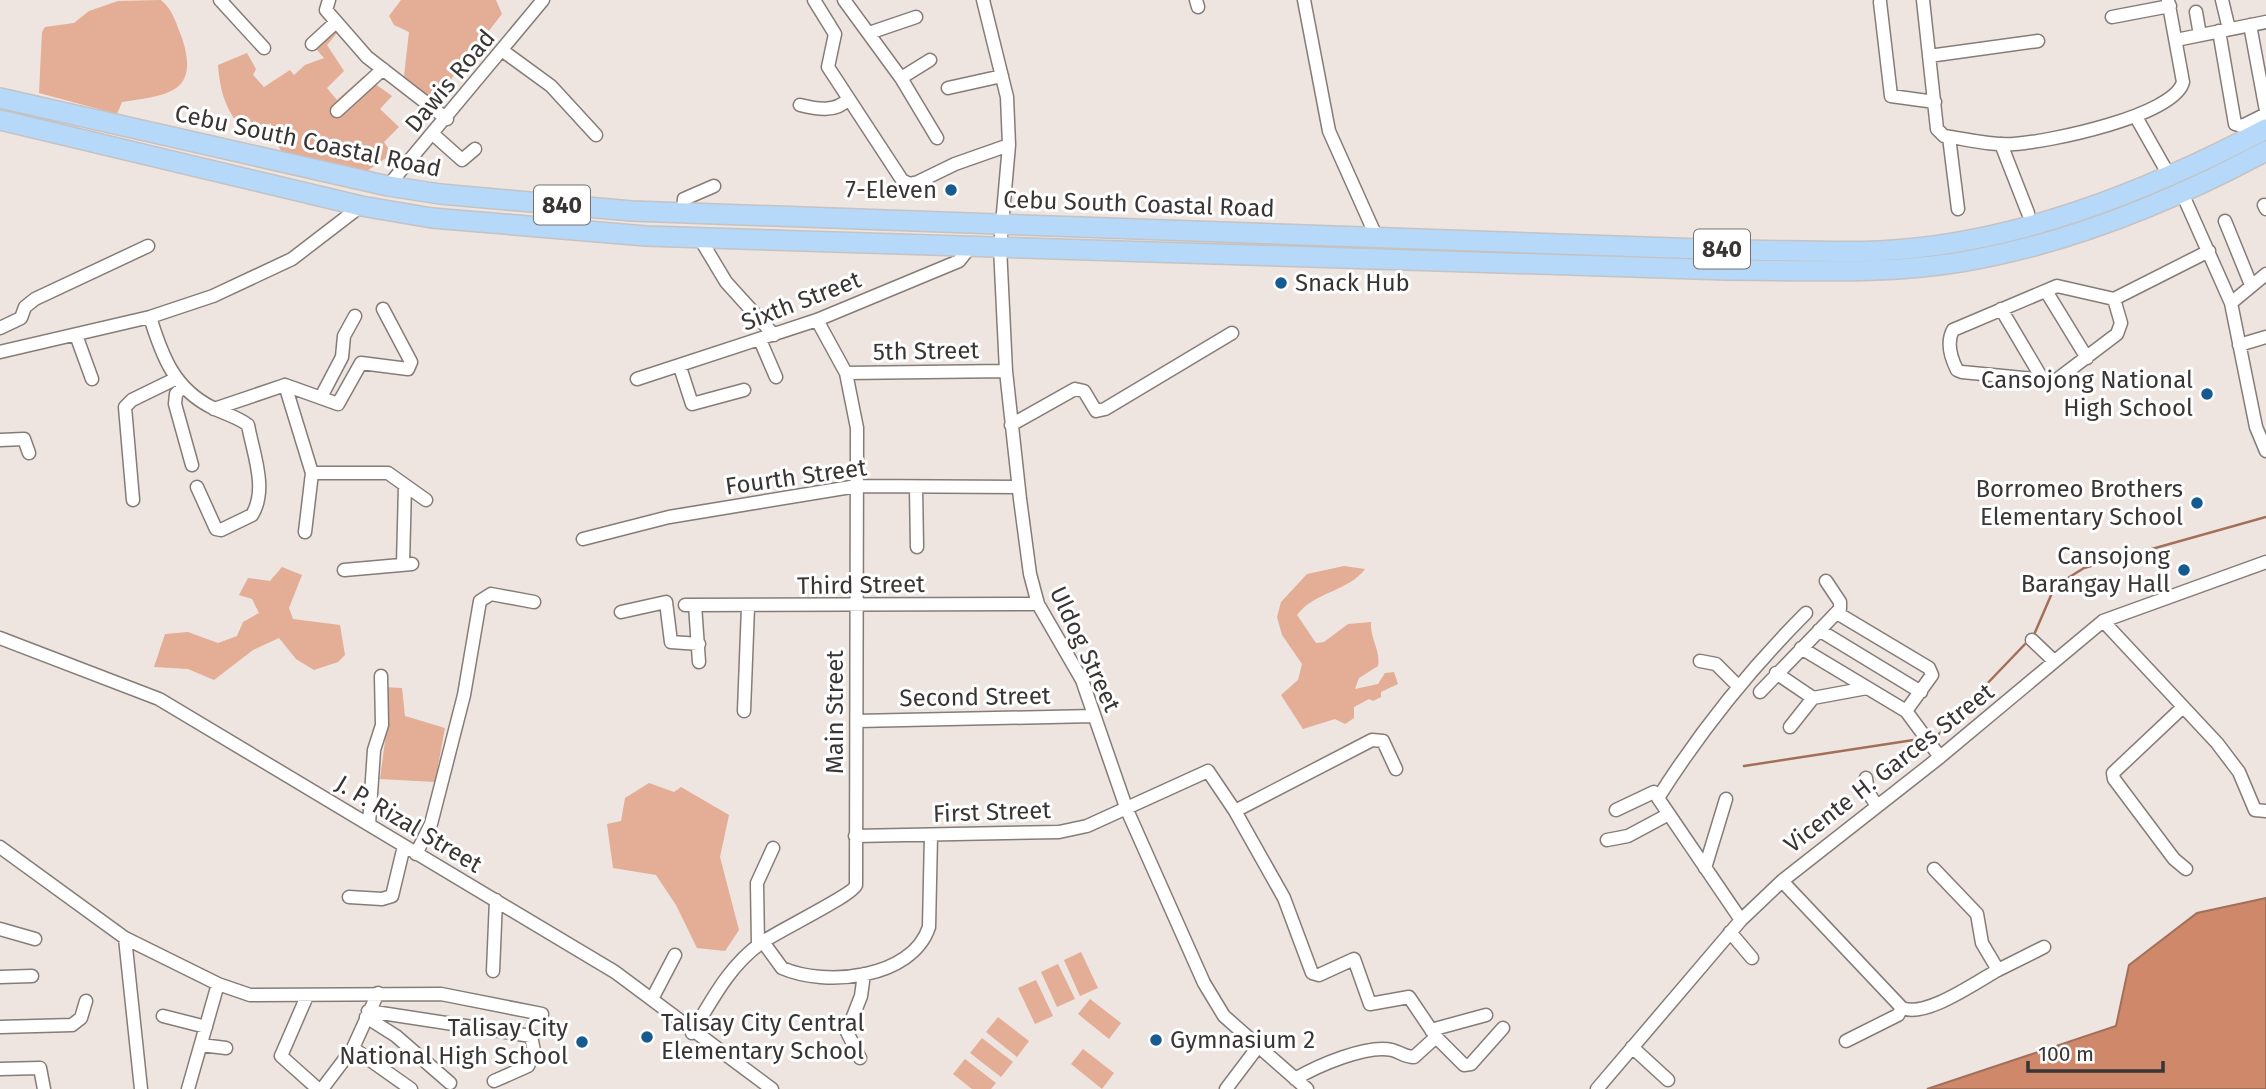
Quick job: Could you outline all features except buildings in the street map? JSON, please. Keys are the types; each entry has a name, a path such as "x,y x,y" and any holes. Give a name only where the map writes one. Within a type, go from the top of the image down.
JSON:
{"highway":[{"name":"Cebu South Coastal Road","path":"0,98 388,186 440,194 683,213 1730,250 1880,250 1961,242 2033,225 2107,202 2170,177 2266,129"},
{"name":"Cebu South Coastal Road","path":"0,120 361,206 432,218 632,235 1727,270 1880,270 1961,262 2039,244 2115,220 2182,193 2266,151"}],"street":[{"path":"220,0 264,48"},
{"path":"329,0 326,10 368,57 447,119"},
{"name":"Dawis Road","path":"388,186 447,119 543,0"},
{"path":"814,0 835,34 828,67 902,180 909,184 1009,145"},
{"path":"844,0 901,78 937,138"},
{"path":"983,0 1007,97 1009,145 1001,225"},
{"path":"1304,0 1329,131 1376,236"},
{"path":"1923,0 1937,129 1949,137 2001,144 2015,144 2095,129 2136,117 2178,93 2182,86 2169,3 2112,17"},
{"path":"2222,0 2235,124 2238,127 2266,113 2250,25"},
{"path":"1880,2 1891,96 1935,102"},
{"path":"2196,12 2200,35"},
{"path":"869,33 916,17"},
{"path":"312,44 336,22"},
{"path":"2176,40 2266,22"},
{"path":"1929,56 2038,41"},
{"path":"503,51 551,86 596,135"},
{"path":"901,78 930,60"},
{"path":"337,111 383,69"},
{"path":"948,88 1002,76"},
{"path":"800,106 823,109 844,105 848,99"},
{"path":"2136,117 2170,177"},
{"path":"433,135 462,160 475,149"},
{"path":"1949,137 1958,209"},
{"path":"2001,144 2028,213"},
{"path":"683,213 684,199 713,186"},
{"path":"2182,193 2231,303 2266,451"},
{"path":"0,352 150,317 213,296 292,259 361,206"},
{"path":"2225,220 2252,285"},
{"name":"Uldog Street","path":"1001,225 1006,371 1011,425 1030,574 1038,604 1082,680 1127,810 1204,983 1224,1016 1257,1048 1307,1089"},
{"path":"699,237 726,282 774,335"},
{"path":"0,328 21,318 30,302 148,246"},
{"name":"Sixth Street","path":"638,379 760,341 817,320 959,261 971,246"},
{"path":"2114,299 2121,330 2055,381 1957,370 1951,357 1950,334 2001,309 2064,285 2114,299 2209,251"},
{"path":"2231,303 2266,274"},
{"path":"2046,291 2087,358"},
{"path":"214,409 285,385 335,404 341,402 361,363 411,366 383,309"},
{"path":"2001,309 2043,380"},
{"path":"321,397 342,357 344,335 355,316"},
{"path":"150,317 162,355 179,383 214,409 248,425 259,499 252,515 221,530 213,526 197,487"},
{"name":"Main Street","path":"692,1033 728,974 761,943 854,891 857,428 846,373 817,320"},
{"path":"1011,425 1080,388 1096,411 1105,409 1232,333"},
{"path":"76,335 92,379"},
{"path":"2239,345 2266,337"},
{"path":"760,341 776,377"},
{"path":"680,367 692,404 744,390"},
{"name":"5th Street","path":"846,373 1006,371"},
{"path":"179,383 175,404 192,465"},
{"path":"133,500 125,407 132,400 179,383"},
{"path":"285,385 312,473 305,532"},
{"path":"0,440 24,439 29,453"},
{"path":"312,473 388,473 426,500"},
{"path":"344,570 407,564 405,486"},
{"name":"Fourth Street","path":"583,539 669,517 857,486 1018,487"},
{"path":"916,488 917,547"},
{"name":"Vicente H. Garces Street","path":"1597,1089 1730,932 1782,881 1940,757 2103,621 2266,562"},
{"path":"1760,692 1837,613 1840,603 1826,581"},
{"path":"416,854 431,824 464,695 480,601 491,594 534,602"},
{"path":"621,612 666,602 673,644 699,644 699,662"},
{"name":"Third Street","path":"699,644 690,605 748,607 1038,604"},
{"path":"744,711 748,607"},
{"path":"1741,920 1658,798 1693,742 1738,686 1806,613"},
{"path":"1837,613 1929,667 1932,675 1906,711"},
{"path":"2103,621 2217,743 2239,772 2255,810 2266,811"},
{"path":"1819,630 1921,692"},
{"name":"J. P. Rizal Street","path":"0,638 159,699 615,972 692,1033 772,1089"},
{"path":"2032,640 2054,661"},
{"path":"1801,648 1906,711 1940,757"},
{"path":"1700,661 1716,664 1738,686"},
{"path":"1776,673 1814,698"},
{"path":"369,824 374,750 382,725 382,676"},
{"path":"1790,727 1814,698 1867,688"},
{"path":"2183,707 2113,773 2114,779 2174,859 2186,869"},
{"name":"Second Street","path":"857,721 1094,716"},
{"path":"1396,769 1383,741 1378,738 1235,811 1284,898 1312,973 1319,975 1354,959 1368,1002 1377,1003 1406,995 1434,1034 1467,1065 1503,1028"},
{"name":"First Street","path":"855,836 1059,832 1087,826 1127,810 1203,771 1211,774 1235,811"},
{"path":"1866,778 1868,792 1877,806"},
{"path":"1616,810 1654,792"},
{"path":"1705,868 1726,799"},
{"path":"1607,841 1628,835 1669,814"},
{"path":"773,848 757,883 761,943 786,969 821,975 864,974 891,968 911,955 926,938 932,880 931,835"},
{"path":"349,897 382,899 392,896 404,846"},
{"path":"0,848 124,938 218,984 250,995 441,994 542,1014"},
{"path":"1934,869 1977,914 1982,943 1998,970"},
{"path":"1782,881 1902,1009 1914,1011 1928,1007 2043,947"},
{"path":"493,971 496,900"},
{"path":"0,929 35,939"},
{"path":"1730,932 1752,958"},
{"path":"124,938 141,1089"},
{"path":"652,999 675,956"},
{"path":"860,1058 847,1038 861,996 864,974"},
{"path":"0,977 32,976"},
{"path":"188,1089 218,984"},
{"path":"307,996 281,1056 320,1089 353,1048 378,993"},
{"path":"0,1027 72,1025 79,1021 86,1001"},
{"path":"1846,1041 1898,1015 1902,1009"},
{"path":"367,1014 531,1037 534,1051 528,1066 494,1081"},
{"path":"367,1014 450,1083"},
{"path":"1295,1079 1315,1068 1372,1050 1393,1050 1414,1057 1434,1034 1486,1015"},
{"path":"163,1016 206,1027"},
{"path":"828,1023 851,1023"},
{"path":"201,1045 226,1048"},
{"path":"1632,1047 1668,1080"},
{"path":"353,1048 411,1089"},
{"path":"1226,1089 1257,1048"},
{"path":"0,1069 40,1068 44,1089"}],"shaded area":[{"path":"161,0 174,17 186,56 187,70 183,81 176,88 153,97 122,102 117,114 39,93 42,32 45,27 74,23 89,11 118,1"},
{"path":"401,0 496,0 502,14 434,101 404,76 409,32 394,25 389,16"},
{"path":"335,29 337,33 327,45 344,71 327,88 337,100 364,76 392,96 380,109 399,127 384,142 392,154 367,171 284,157 278,145 272,142 271,123 262,128 238,124 229,110 222,89 218,65 247,53 256,69 253,75 264,87 290,70 294,75 305,65 324,58 312,44"},
{"path":"1344,566 1365,569 1350,582 1304,607 1297,615 1316,643 1324,642 1348,624 1371,622 1378,666 1359,678 1355,689 1378,684 1385,673 1394,672 1398,684 1381,692 1381,697 1373,701 1369,699 1354,707 1354,718 1345,724 1335,719 1303,729 1281,695 1298,680 1302,664 1282,635 1277,617 1281,602 1307,574"},
{"path":"282,567 302,575 289,608 293,619 340,625 345,655 338,662 314,670 296,659 279,638 253,650 214,680 188,669 154,667 165,634 188,632 218,643 237,636 243,622 259,613 252,599 239,595 248,578 270,581"},
{"path":"383,687 402,688 405,716 445,728 435,782 380,779 387,726"},
{"path":"649,783 674,792 681,787 729,815 720,857 739,930 725,951 697,948 676,905 656,875 613,868 607,824 621,821 625,798"},
{"path":"2266,898 2266,1089 1927,1089 2116,1026 2129,965 2197,913"},
{"path":"1081,952 1098,988 1080,996 1064,960"},
{"path":"1058,964 1075,999 1057,1007 1041,972"},
{"path":"1036,980 1053,1016 1035,1024 1018,988"},
{"path":"1090,999 1121,1023 1109,1039 1078,1014"},
{"path":"998,1017 1029,1041 1017,1057 986,1032"},
{"path":"982,1038 1013,1062 1001,1077 970,1053"},
{"path":"1083,1049 1114,1073 1102,1089 1071,1064"},
{"path":"965,1059 996,1083 991,1089 972,1089 953,1074"}],"waterway":[{"path":"2033,637 2055,586 2084,568 2266,517"},
{"path":"1932,737 1936,737 2028,641"},
{"path":"1744,766 1920,739"}],"place":[{"name":"7-Eleven","path":"951,190"},
{"name":"Snack Hub","path":"1281,283"},
{"name":"Cansojong National High School","path":"2207,394"},
{"name":"Borromeo Brothers Elementary School","path":"2197,503"},
{"name":"Cansojong Barangay Hall","path":"2184,570"},
{"name":"Talisay City Central Elementary School","path":"647,1037"},
{"name":"Gymnasium 2","path":"1156,1040"},
{"name":"Talisay City National High School","path":"582,1042"}]}
